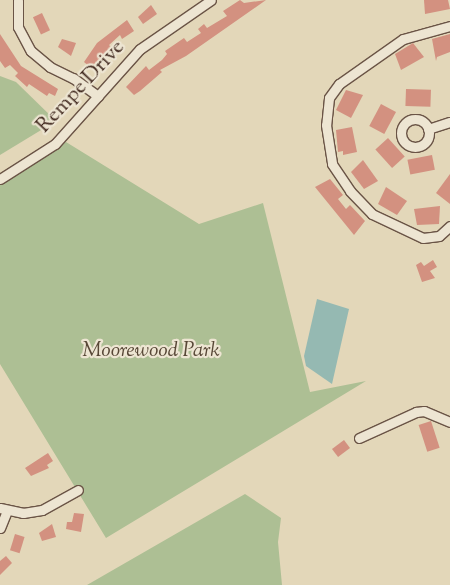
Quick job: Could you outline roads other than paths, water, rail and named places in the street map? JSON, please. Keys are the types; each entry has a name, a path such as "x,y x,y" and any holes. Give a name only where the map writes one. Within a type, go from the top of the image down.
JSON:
{"street":[{"path":"18,0 18,26 31,51 50,67 73,78 98,96"},
{"name":"Rempe Drive","path":"0,179 55,144 140,49 207,1"},
{"path":"450,26 403,40 339,84 329,98 326,120 332,164 365,208 396,227 423,238 439,236 450,226"},
{"path":"428,129 450,122"},
{"path":"359,438 416,412 424,411 450,422"},
{"path":"0,528 4,510 42,510 78,490"}],"water":[{"path":"317,299 349,309 332,384 306,366 304,356"}],"park label":[{"name":"Moorewood Park","path":"151,351"}]}
